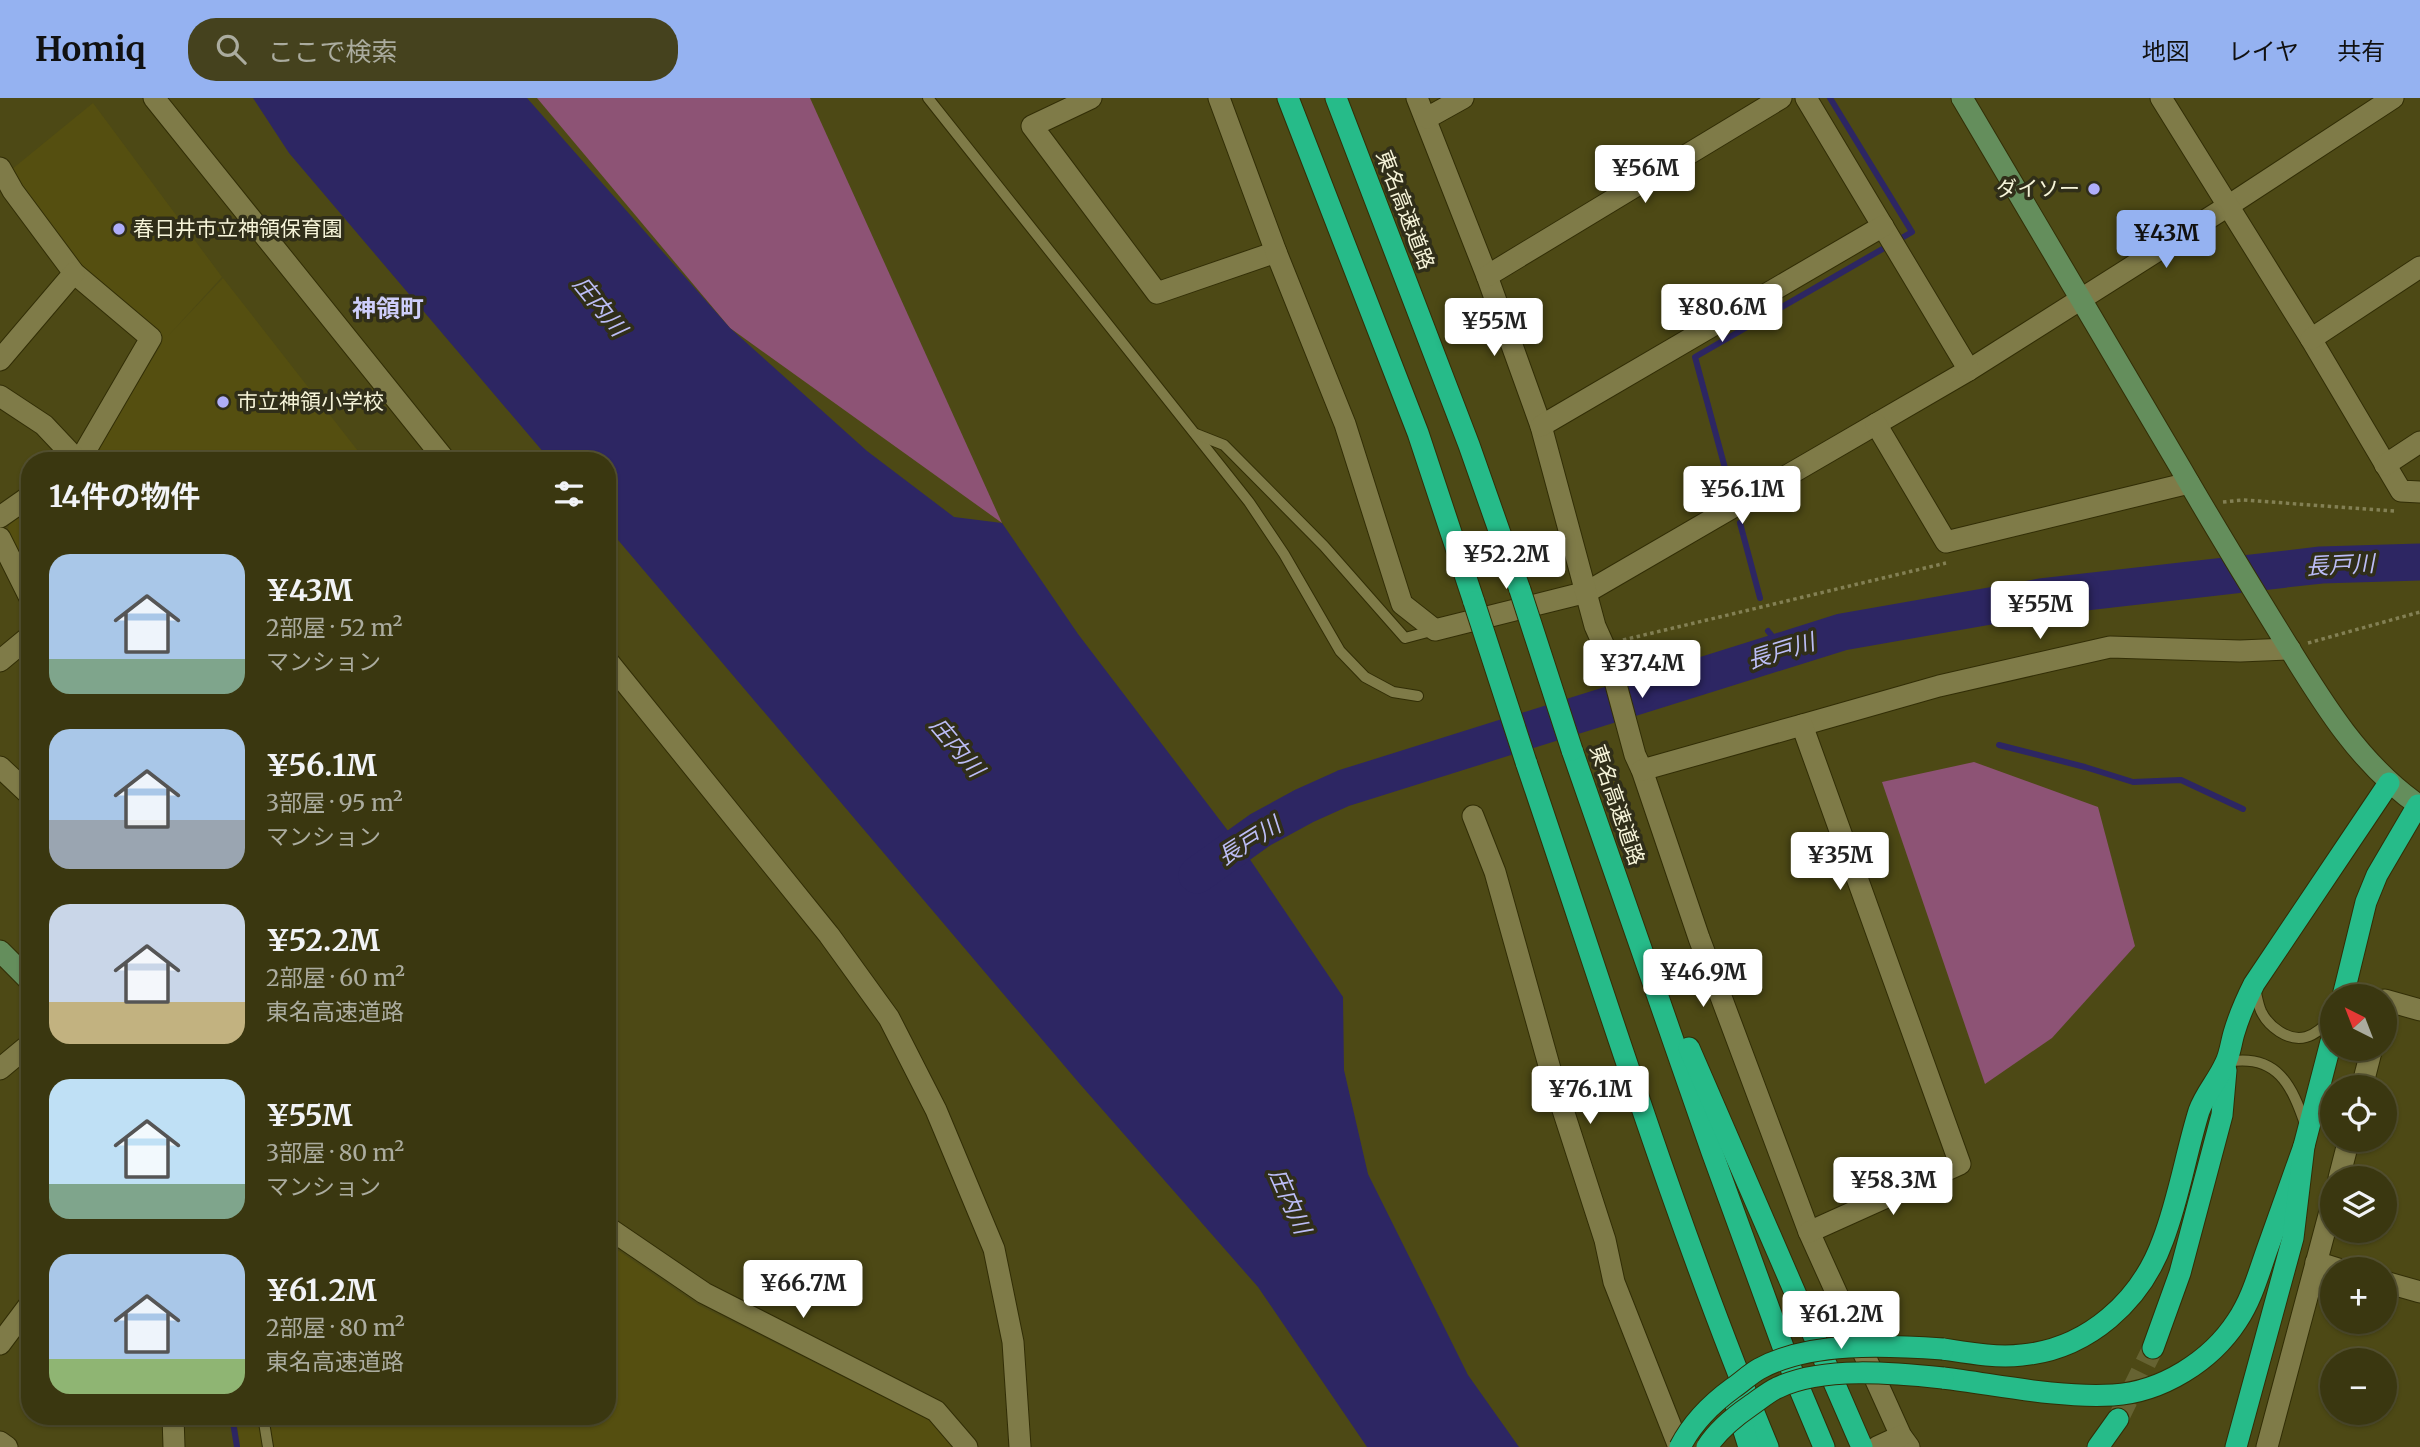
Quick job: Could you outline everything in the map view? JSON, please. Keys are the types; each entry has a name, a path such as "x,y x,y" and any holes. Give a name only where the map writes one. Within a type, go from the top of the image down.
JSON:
{"highway":[{"path":"1288,98 1418,433 1617,1039 1712,1307 1769,1447"},
{"name":"東名高速道路","path":"1336,98 1469,445 1594,816 1712,1152 1790,1366 1824,1447"},
{"path":"2153,1348 2180,1273 2222,1115 2227,1062 2241,1012 2254,984 2389,783"},
{"path":"2346,984 2366,902 2376,875 2419,806"},
{"path":"1594,816 1624,900 1861,1447"},
{"path":"1707,1447 1732,1419 1777,1388 1807,1378 1886,1373 2072,1394 2115,1395 2165,1381 2192,1366 2217,1346 2238,1320 2253,1289 2305,1138 2326,1061"},
{"path":"1679,1447 1688,1431 1716,1401 1759,1369 1797,1354 1883,1345 1992,1356 2022,1356 2049,1351 2074,1342 2096,1329 2117,1312 2152,1268 2164,1239 2200,1108 2227,1062"},
{"path":"2236,1447 2293,1238 2305,1138"},
{"path":"1712,1307 1727,1377 1749,1447"},
{"path":"2098,1447 2118,1419"}],"street":[{"path":"154,98 439,452"},
{"path":"1091,98 1032,126 1157,293 1276,252"},
{"path":"1219,98 1276,252 1345,424 1402,604 1435,630 1587,592 1969,370 2393,98"},
{"path":"1417,98 1487,276 1541,426 1595,626 1606,650 1639,762 1699,938 1809,1232 1905,1442 1877,1447"},
{"path":"1427,118 1463,98"},
{"path":"1487,276 1781,98"},
{"path":"1806,98 1969,370"},
{"path":"1962,98 2213,525 2321,700 2389,783 2419,806"},
{"path":"2161,98 2311,339 2401,491 2420,492"},
{"path":"0,168 13,191 74,273 151,338 84,452"},
{"path":"1541,426 1884,229"},
{"path":"2311,339 2420,267"},
{"path":"0,360 74,273"},
{"path":"0,396 44,425 71,452"},
{"path":"1876,424 1947,542 2189,483"},
{"path":"2385,466 2420,442"},
{"path":"0,517 21,502"},
{"path":"0,538 21,580"},
{"path":"0,661 21,644"},
{"path":"1639,762 1802,725 1939,686 2110,647 2240,651 2290,649"},
{"path":"616,671 821,924 890,1018 936,1111 994,1250 1013,1342 1020,1447"},
{"path":"1802,725 1960,1164 1809,1232"},
{"path":"0,767 21,787"},
{"path":"1473,816 1495,872 1552,1076 1605,1240 1614,1282 1679,1447"},
{"path":"0,951 21,972"},
{"path":"2398,1004 2420,1010"},
{"path":"0,1069 21,1052"},
{"path":"616,1233 704,1293 936,1411 967,1447"},
{"path":"2267,1447 2321,1243"},
{"path":"2316,1262 2320,1263"},
{"path":"2397,1285 2420,1292"},
{"path":"0,1344 21,1316"},
{"path":"173,1425 174,1447"},
{"path":"0,1443 7,1447"}],"lane":[{"path":"928,98 1249,502 1284,554 1340,651 1365,677 1393,692 1418,696"},
{"path":"1193,433 1224,445 1324,545 1405,638 1435,630"},
{"path":"2254,984 2260,1010 2279,1032 2291,1037 2305,1038 2320,1029"},
{"path":"2227,1062 2242,1059 2256,1061 2280,1074 2297,1100 2305,1138"},
{"path":"264,1425 268,1447"}],"path":[{"path":"2200,503 2243,500 2397,512"},
{"path":"1606,650 1783,602"},
{"path":"2290,649 2420,612"}],"shaded area":[{"path":"537,98 810,98 1002,523 730,328"},
{"path":"93,103 222,277 167,337 223,278 359,452 96,452 162,343 80,265 21,193 11,170"},
{"path":"21,515 21,560 7,534 9,524"},
{"path":"1974,762 2098,807 2135,946 2052,1038 1985,1084 1882,782"},
{"path":"616,1249 698,1305 930,1420 956,1447 240,1447 237,1425 616,1425"}],"water":[{"name":"庄内川","path":"253,98 527,98 730,328 867,451 954,517 1002,523 1078,634 1251,861 1343,997 1344,1070 1368,1174 1468,1375 1519,1447 1367,1447 1258,1287 1079,1083 616,538 616,452 543,452 289,153"}],"waterway":[{"path":"1732,494 1695,357 1912,232 1830,98"},
{"path":"1740,523 1760,598"},
{"name":"長戸川","path":"1197,875 1260,830 1344,788 1842,632 2041,597 2321,565 2420,562"},
{"path":"1768,631 1784,651"},
{"path":"1999,745 2133,782 2181,780 2243,809"},
{"path":"233,1425 237,1447"}],"tunnel":[{"path":"2118,1419 2153,1348"}],"place":[{"name":"ダイソー","path":"2094,189"},
{"name":"春日井市立神領保育園","path":"119,229"},
{"name":"市立神領小学校","path":"223,402"}],"district":[{"name":"神領町","path":"388,309"}]}
